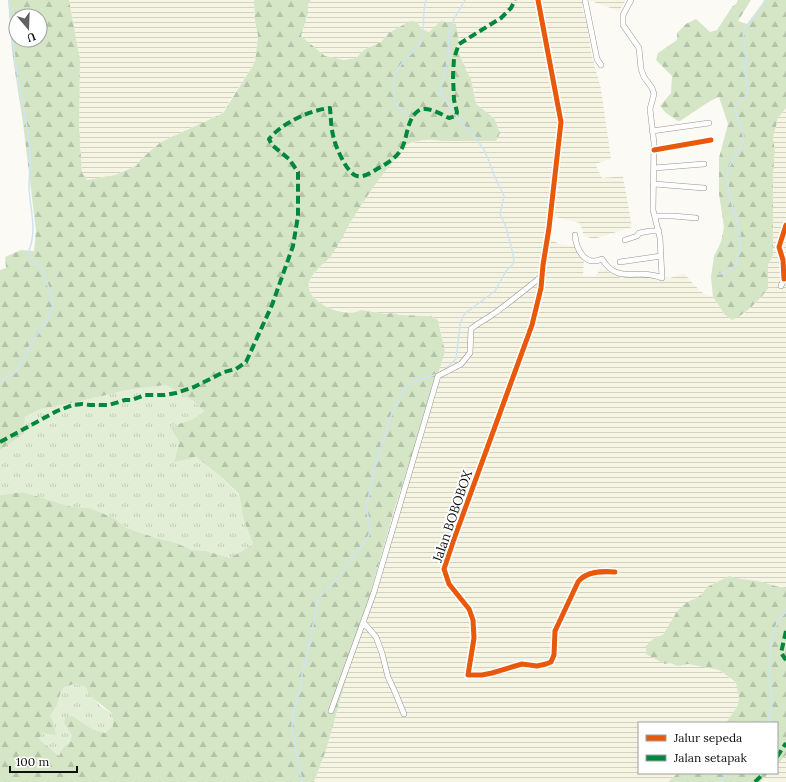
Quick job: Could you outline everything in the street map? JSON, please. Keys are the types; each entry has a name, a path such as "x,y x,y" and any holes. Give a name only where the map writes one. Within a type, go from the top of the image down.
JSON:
{"street":[{"name":"Jalan BOBOBOX","path":"538,0 560,122 550,228 541,288 532,325 444,569 450,584 469,609 472,620 474,638 468,675 487,674 522,664 537,666 551,662 554,655 555,631 582,576 590,573 605,571 615,572"},
{"path":"576,235 578,249 583,257 591,262 597,262 602,259 606,266 615,274 649,274 662,278 659,231 653,203 654,150 650,108 653,92 642,73 639,48 624,29 622,20 623,15 631,0"},
{"path":"584,1 597,59 601,65"},
{"path":"653,133 709,123"},
{"path":"654,150 670,148 686,143 712,140"},
{"path":"654,168 704,164"},
{"path":"654,184 704,188"},
{"path":"655,216 696,218"},
{"path":"780,286 785,278 783,260 779,247 786,225"},
{"path":"626,240 637,236 639,233 659,231"},
{"path":"620,262 661,256"},
{"path":"331,711 374,592 438,376 461,364 470,353 471,329 477,323 492,316 542,276"},
{"path":"363,622 376,637 388,677 396,692 404,714"}],"green space":[{"path":"8,0 69,0 80,60 79,127 82,173 87,180 115,175 136,166 141,159 161,142 223,113 255,62 258,36 255,21 254,0 311,0 308,4 308,13 301,36 325,56 344,60 356,58 365,49 381,42 389,33 410,21 417,22 421,29 429,32 441,21 456,24 459,44 457,48 471,79 476,104 494,118 500,133 496,141 426,140 415,141 402,148 364,201 333,253 315,272 309,283 309,290 313,297 320,303 337,311 354,312 361,310 385,314 392,313 400,315 431,316 438,320 445,352 394,510 326,750 314,782 0,782 0,495 23,492 72,507 90,508 116,519 124,527 176,543 192,550 206,551 230,558 253,544 243,518 239,494 219,475 196,457 174,462 179,442 170,427 193,419 204,411 193,401 166,385 127,390 41,409 25,417 24,434 0,450 0,270 6,268 5,257 21,250 34,251 36,231 23,123 12,48 48,48 48,8 9,8","holes":["74,684 86,687 89,695 113,714 113,726 105,733 92,729 73,716 65,717 64,724 72,735 70,742 63,747 59,756 39,739 42,733 56,736 54,724 50,716 57,705 61,691 65,687"]},
{"path":"69,0 254,0 255,21 258,36 255,62 222,113 161,142 141,159 136,166 115,175 87,180 82,173 79,127 80,60"},
{"path":"311,0 587,0 582,8 587,24 591,53 601,89 611,159 595,164 602,178 623,176 632,227 594,239 584,236 580,223 555,217 545,237 562,245 574,246 584,260 583,276 595,277 601,268 621,278 636,275 670,278 684,273 705,295 713,297 725,315 742,315 758,301 768,289 768,265 773,255 773,175 775,151 773,138 778,118 786,108 786,588 757,581 737,579 729,576 707,587 702,594 689,601 676,613 663,635 655,637 670,663 678,666 688,664 719,670 736,683 739,697 738,705 727,722 638,722 638,774 677,774 668,782 314,782 326,750 394,510 445,352 438,320 431,316 400,315 392,313 385,314 361,310 358,312 349,312 323,306 310,294 309,285 311,277 330,256 370,190 402,148 425,139 440,141 460,140 494,118 476,104 471,79 457,46 421,29 410,21 384,38 381,42 365,49 356,58 344,60 325,56 301,36 308,13 308,4"},
{"path":"588,0 626,0 619,11"},
{"path":"738,0 751,0 738,21 747,24 765,0 786,0 786,108 778,118 773,138 775,151 773,175 773,255 768,265 768,289 752,307 732,320 725,315 713,297 711,277 714,256 721,242 724,227 719,194 719,158 728,124 719,97 710,101 680,121 666,113 660,106 671,93 672,76 656,60 658,53 677,40 677,33 686,24 696,19 710,32 717,30"},
{"path":"166,385 193,401 204,411 193,419 170,427 179,442 174,461 196,457 219,475 239,495 243,518 253,544 230,558 206,551 192,550 176,543 124,527 116,519 90,508 72,507 23,492 0,495 0,450 24,434 25,417 41,409 127,390"},
{"path":"729,576 786,588 786,755 778,764 778,722 727,722 738,705 739,697 736,683 733,680 719,670 688,664 678,666 670,663 665,664 646,654 646,646 655,637 663,635 682,606 702,594 707,587"},
{"path":"75,684 86,687 100,706 113,714 113,726 105,733 92,729 73,716 64,724 72,735 70,742 63,747 59,756 39,739 42,733 55,736 54,724 49,716 57,705 63,689"},
{"path":"786,755 786,782 760,782 768,774 778,774 778,764"},
{"path":"677,774 768,774 760,782 668,782"}],"waterway":[{"path":"0,381 16,372 53,308 50,291 41,267 33,261 28,253 33,236 33,220 29,187 30,151 26,119 16,67 9,0"},
{"path":"406,114 401,110 395,98 395,78 400,66 416,49 420,42 423,33 426,0"},
{"path":"444,370 456,359 460,325 463,316 495,291 506,271 513,264 514,258 506,227 500,214 504,196 489,161 484,150 473,134 465,127 440,92 446,71 449,32 453,21 465,0"},
{"path":"719,274 728,271 736,265 740,246 740,235 730,199 727,177 729,166 743,143 744,138 735,110 736,105 746,96 748,88 744,67 746,58 743,31 759,11 765,0"},
{"path":"302,782 292,726 294,709 301,686 302,674 311,638 317,600 340,576 346,565 369,535 370,528 366,505 375,464 392,413 404,389 414,381 438,374"},
{"path":"768,722 772,704 769,672 771,642 778,620 786,612"},
{"path":"720,782 728,774"}],"marked path":[{"path":"0,442 57,411 73,405 109,405 125,400 132,400 145,395 165,395 176,393 194,387 224,372 236,369 246,362 272,305 293,246 298,216 298,172 289,159 272,145 269,139 281,128 297,118 314,111 330,108 334,139 346,166 357,176 373,172 399,153 411,119 418,111 425,109 438,112 449,118 456,116 457,112 454,100 453,76 454,58 459,44 501,18 511,8 515,0"},
{"path":"786,631 781,653 786,660"},
{"path":"778,755 786,743"},
{"path":"755,782 763,774"}],"cycle path":[{"path":"538,0 561,122 541,288 532,325 444,569 449,584 469,609 473,620 474,638 468,675 492,673 522,664 537,666 551,662 554,655 555,631 578,582 581,578 590,574 615,572"},
{"path":"654,150 711,140"},
{"path":"784,279 783,260 779,247 786,225"}]}
